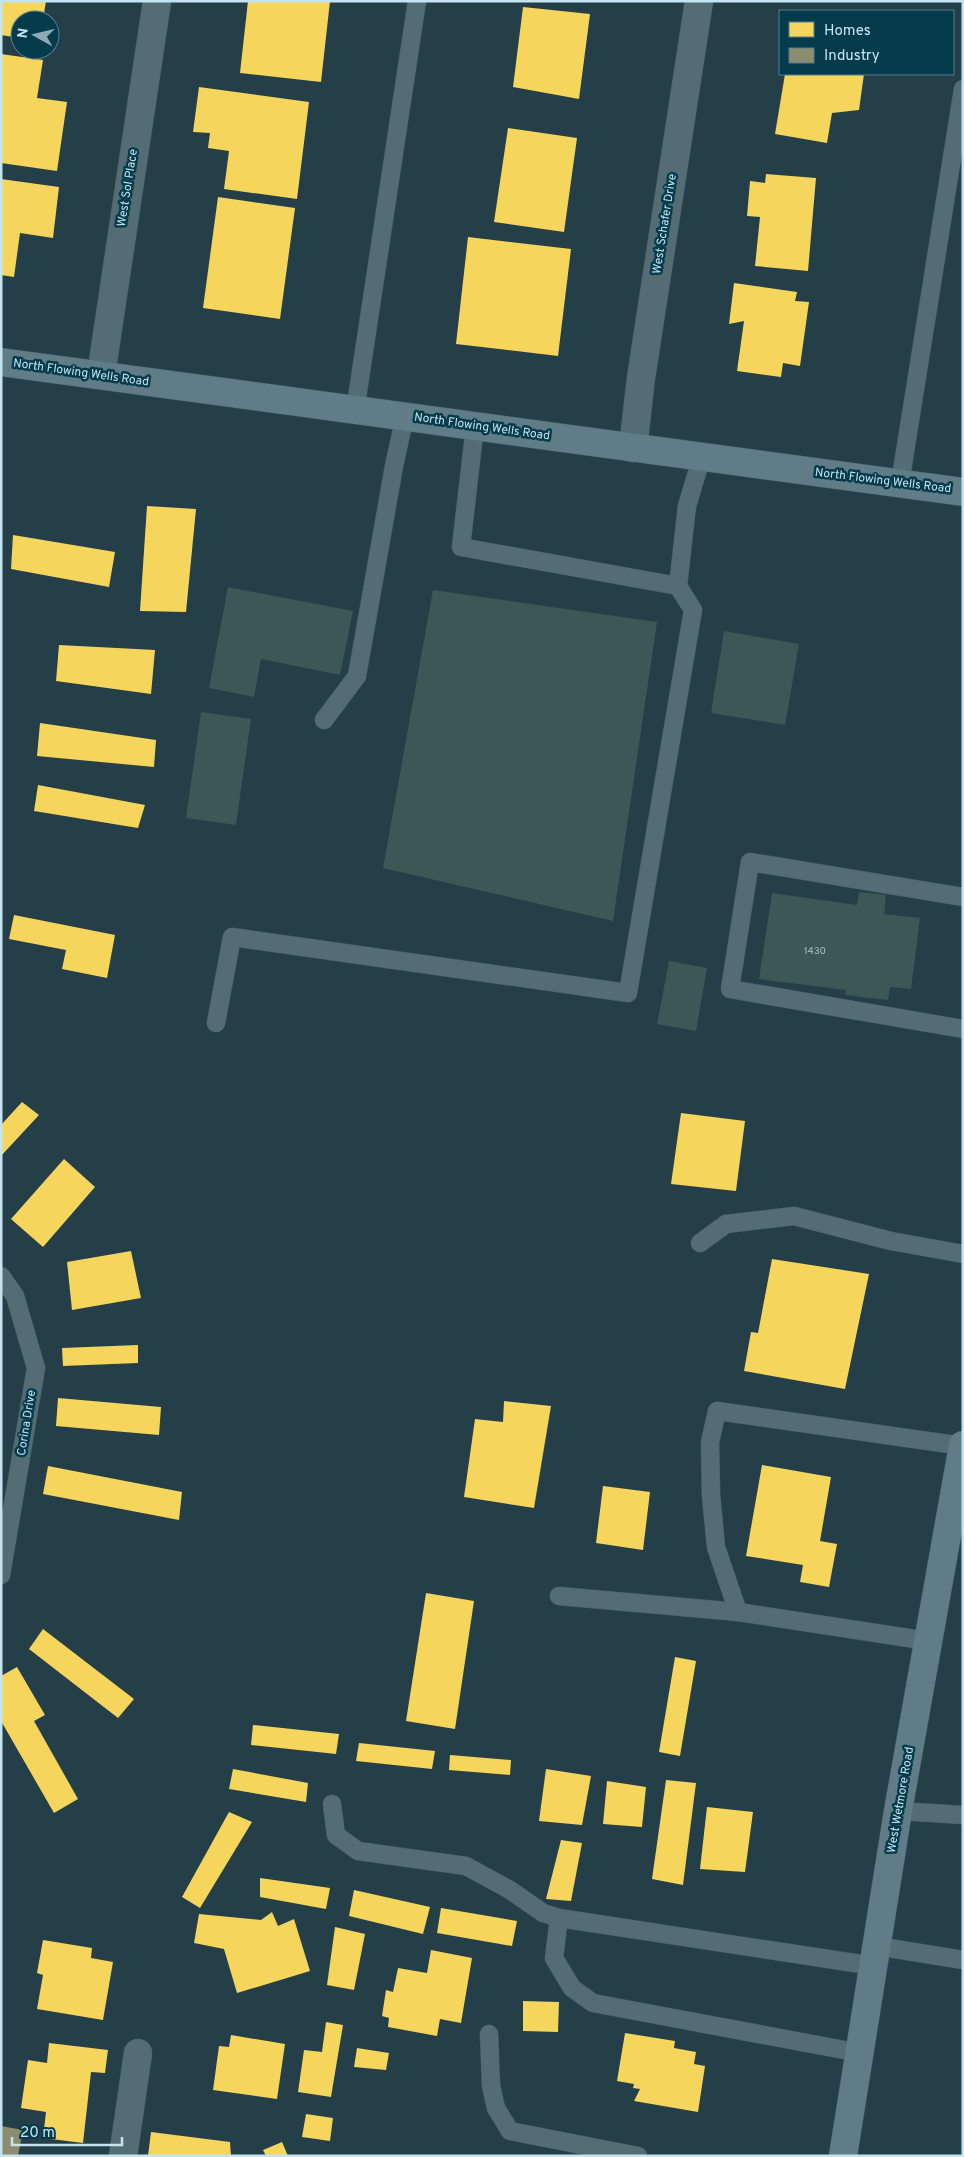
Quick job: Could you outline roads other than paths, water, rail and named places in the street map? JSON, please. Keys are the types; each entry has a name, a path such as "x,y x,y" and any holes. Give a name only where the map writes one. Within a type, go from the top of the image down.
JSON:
{"main road":[{"name":"North Flowing Wells Road","path":"1,362 963,492"},
{"name":"West Wetmore Road","path":"843,2156 898,1811 963,1446"}],"street":[{"name":"West Sol Place","path":"101,375 157,1"},
{"name":"West Schafer Drive","path":"633,448 641,378 699,1"},
{"path":"123,2156 138,2053"}],"lane":[{"path":"355,411 417,1"},
{"path":"900,483 963,89"},
{"path":"324,720 357,676 394,466 405,416"},
{"path":"475,426 461,548 678,586"},
{"path":"216,1023 232,937 628,993 693,610 678,586 687,506 702,456"},
{"path":"963,897 750,862 730,989 963,1029"},
{"path":"700,1243 726,1224 794,1216 891,1241 963,1254"},
{"name":"Corina Drive","path":"1,1276 15,1296 36,1368 1,1575"},
{"path":"738,1612 716,1547 710,1442 716,1411 963,1446"},
{"path":"559,1596 738,1612 928,1641"},
{"path":"332,1804 336,1834 358,1851 466,1866 510,1890 543,1913 559,1918 876,1956 963,1960"},
{"path":"898,1811 963,1815"},
{"path":"559,1918 554,1958 572,1988 593,2003 860,2053"},
{"path":"490,2034 491,2086 496,2108 510,2131 638,2156"}]}
